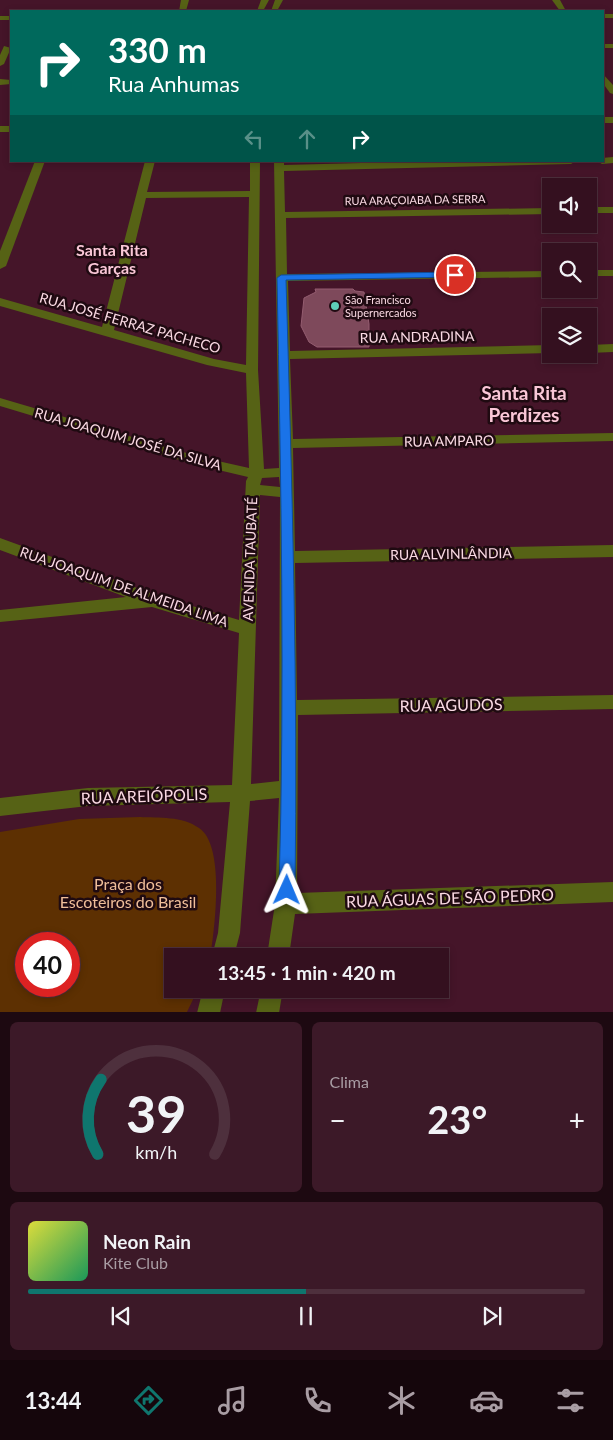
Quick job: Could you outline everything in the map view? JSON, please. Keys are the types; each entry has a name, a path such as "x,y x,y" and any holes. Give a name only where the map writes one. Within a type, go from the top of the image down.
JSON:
{"street":[{"path":"0,64 6,48"},
{"path":"606,79 613,91"},
{"path":"0,266 40,162"},
{"path":"107,333 150,162"},
{"name":"AVENIDA TAUBATÉ","path":"255,162 254,194 267,244 281,278 287,492 289,789 286,904 279,948"},
{"path":"279,165 498,162"},
{"name":"AVENIDA TAUBATÉ","path":"225,948 229,933 240,793 253,481 257,474 252,370 267,244 280,215 279,165"},
{"path":"143,195 254,194"},
{"path":"597,210 613,210"},
{"name":"RUA ARAÇOIABA DA SERRA","path":"280,215 542,211"},
{"path":"597,273 613,273"},
{"path":"281,278 542,274"},
{"name":"RUA JOSÉ FERRAZ PACHECO","path":"0,302 212,362 252,370"},
{"path":"597,349 613,348"},
{"name":"RUA ANDRADINA","path":"283,355 542,350"},
{"name":"RUA JOAQUIM JOSÉ DA SILVA","path":"0,402 198,462 257,474 286,472"},
{"name":"RUA AMPARO","path":"285,444 613,437"},
{"path":"253,490 287,492"},
{"name":"RUA JOAQUIM DE ALMEIDA LIMA","path":"0,544 154,600 248,629"},
{"name":"RUA ALVINLÂNDIA","path":"288,557 613,551"},
{"path":"0,616 154,600"},
{"name":"RUA AGUDOS","path":"289,708 613,702"},
{"name":"RUA AREIÓPOLIS","path":"0,807 88,797 240,793 289,789"},
{"name":"RUA ÁGUAS DE SÃO PEDRO","path":"286,904 613,892"},
{"path":"208,1012 212,998"},
{"path":"267,1012 270,998"}],"green space":[{"name":"Praça dos Escoteiros do Brasil","path":"140,817 170,818 185,821 199,828 207,837 215,868 216,906 212,948 164,948 164,998 194,998 187,1012 0,1012 0,832 79,819"}],"building":[{"name":"São Francisco Supernercados","path":"315,289 353,289 364,292 369,324 369,347 317,347 309,342 301,326 304,298 316,292"}],"place":[{"name":"São Francisco Supernercados","path":"335,306"}],"district":[{"name":"Santa Rita Garças","path":"112,259"},
{"name":"Santa Rita Perdizes","path":"524,404"}],"route":[{"path":"287,890 289,789 288,557 281,278 455,275"}]}
